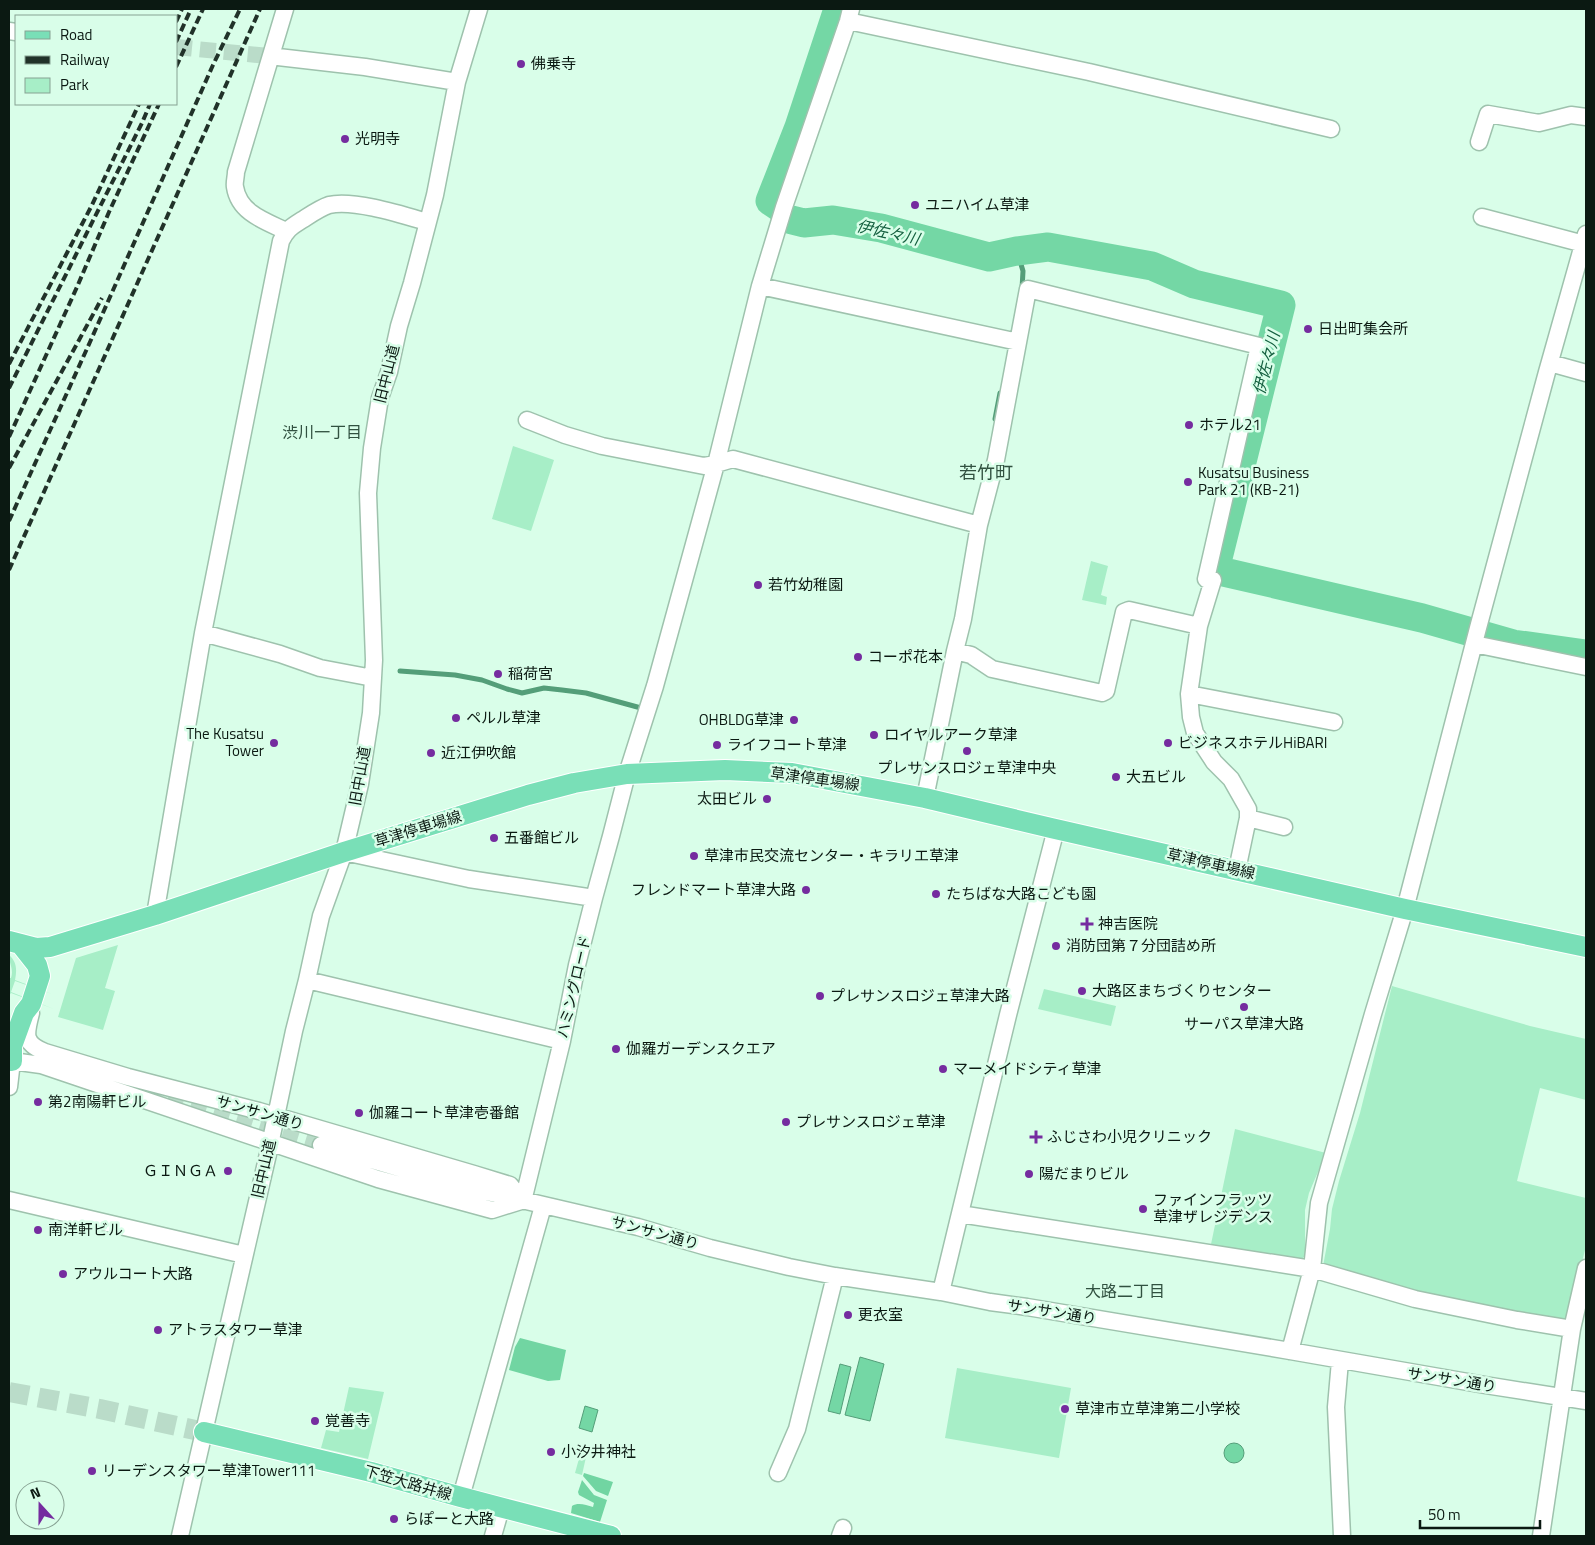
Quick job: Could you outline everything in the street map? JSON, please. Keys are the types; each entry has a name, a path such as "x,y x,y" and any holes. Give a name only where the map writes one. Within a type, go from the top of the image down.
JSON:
{"main road":[{"name":"草津停車場線","path":"15,943 39,949 50,947 155,915 344,852 528,795 574,783 627,774 725,770 792,773 925,798 1405,908 1586,947"},
{"name":"草津停車場線","path":"10,1061 12,1046 24,1013 31,1004 40,980 40,972 35,962 15,943"},
{"name":"下笠大路井線","path":"204,1432 371,1472 611,1536"}],"street":[{"path":"285,9 236,172 234,187 241,205 257,218 286,231"},
{"name":"旧中山道","path":"180,1536 320,916 344,852 360,784 371,714 374,660 368,493 372,448 380,398 389,372 399,326 437,185 457,82 479,9"},
{"path":"850,15 1331,129"},
{"name":"ハミングロード","path":"523,1201 594,898 627,774 655,686 716,464 760,286 784,207 850,15"},
{"path":"278,56 365,67 457,82"},
{"path":"1479,142 1488,114 1539,123 1571,115 1586,117"},
{"path":"155,915 203,633 281,241 286,231 329,205 344,204 386,210 427,222"},
{"path":"1290,1351 1312,1269 1319,1203 1405,908 1475,637 1585,239 1482,217"},
{"path":"760,286 1018,342"},
{"path":"925,798 963,619 979,525 996,460 1028,289 1259,346 1206,580 1213,580 1199,626 1188,694 1195,733 1214,762 1231,779 1248,809 1248,818 1237,870"},
{"path":"1550,363 1586,373"},
{"path":"527,420 564,436 602,446 704,466 733,459 979,525"},
{"path":"955,651 971,655 992,669 1102,693 1106,691 1124,612 1129,610 1199,626"},
{"path":"203,633 280,654 320,668 373,678"},
{"path":"1475,637 1586,667"},
{"path":"1188,694 1334,722"},
{"path":"1248,818 1284,827"},
{"path":"941,1292 1008,1015 1056,829"},
{"path":"344,852 469,879 594,898"},
{"path":"307,980 562,1041"},
{"name":"サンサン通り","path":"31,1004 27,1034 30,1043 37,1049 128,1077 276,1116 510,1186 523,1201"},
{"path":"9,1087 10,1061"},
{"name":"サンサン通り","path":"10,1061 41,1064 378,1179 492,1210 523,1201 638,1227 746,1258 835,1276 941,1292 990,1302 1586,1401"},
{"path":"321,1145 457,1185 523,1201"},
{"path":"9,1200 244,1255"},
{"path":"461,1497 543,1206"},
{"path":"960,1214 1312,1269 1415,1299 1516,1320 1572,1329"},
{"path":"1541,1536 1572,1329 1586,1268"},
{"path":"778,1473 797,1428 835,1276"},
{"path":"1340,1361 1336,1407 1342,1536"},
{"path":"493,1536 501,1508"}],"green space":[{"path":"513,446 554,460 531,531 492,519"},
{"path":"1091,561 1108,566 1101,595 1107,597 1106,605 1082,600"},
{"path":"118,945 105,988 115,991 103,1030 58,1017 76,958"},
{"path":"9,955 14,960 16,966 15,980 52,994 15,981 11,992 54,1009 11,993 9,996 9,978 11,978 12,972"},
{"path":"1392,986 1530,1026 1586,1039 1586,1100 1540,1088 1517,1181 1586,1198 1586,1246 1567,1323 1431,1295 1323,1266 1332,1209 1360,1113"},
{"path":"1044,989 1116,1006 1111,1026 1038,1009"},
{"path":"1235,1129 1326,1153 1309,1193 1305,1210 1305,1256 1297,1263 1210,1249"},
{"path":"957,1368 1071,1388 1059,1458 945,1438"},
{"path":"349,1387 384,1392 368,1459 321,1448 326,1430 339,1432"},
{"path":"580,1455 586,1457 582,1475 575,1473"}],"shaded area":[{"path":"520,1338 566,1350 560,1380 548,1381 509,1370 515,1347"},
{"path":"860,1357 884,1364 870,1421 845,1415"},
{"path":"840,1364 851,1367 840,1414 828,1411"},
{"path":"585,1406 598,1410 592,1432 579,1428"},
{"path":"1234,1443 1241,1446 1244,1453 1241,1460 1234,1463 1227,1460 1224,1453 1227,1446"},
{"path":"584,1473 613,1482 608,1496 596,1491 583,1476"},
{"path":"582,1480 594,1495 607,1500 600,1522 571,1513 572,1506 577,1504 593,1507 594,1503 579,1495 578,1492"}],"waterway":[{"name":"伊佐々川","path":"779,207 770,201 799,127 838,9"},
{"name":"伊佐々川","path":"792,220 804,223 833,220 881,228 989,257 1048,247 1152,266 1194,284 1281,305 1215,570 1422,618 1513,644 1586,654"},
{"path":"1017,251 1023,271 1022,289"},
{"path":"995,419 1000,393"},
{"path":"400,671 455,675 482,680 522,693 544,688 586,693 641,708"}],"tunnel":[{"path":"178,47 278,57"},
{"path":"99,1077 321,1145"},
{"path":"9,1392 100,1409 204,1432"}],"railway":[{"path":"178,18 182,9"},
{"path":"178,38 191,9"},
{"path":"178,63 203,9"},
{"path":"9,521 213,65 240,9"},
{"path":"9,570 260,9"},
{"path":"9,364 92,205 139,105"},
{"path":"9,388 150,105"},
{"path":"9,437 159,105"},
{"path":"9,468 102,298"}],"place":[{"name":"佛乗寺","path":"521,64"},
{"name":"光明寺","path":"345,139"},
{"name":"ユニハイム草津","path":"915,205"},
{"name":"日出町集会所","path":"1308,329"},
{"name":"ホテル21","path":"1189,425"},
{"name":"Kusatsu Business Park 21 (KB-21)","path":"1188,482"},
{"name":"若竹幼稚園","path":"758,585"},
{"name":"コーポ花本","path":"858,657"},
{"name":"稲荷宮","path":"498,674"},
{"name":"ペルル草津","path":"456,718"},
{"name":"OHBLDG草津","path":"794,720"},
{"name":"ロイヤルアーク草津","path":"874,735"},
{"name":"The Kusatsu Tower","path":"274,743"},
{"name":"ビジネスホテルHiBARI","path":"1168,743"},
{"name":"ライフコート草津","path":"717,745"},
{"name":"プレサンスロジェ草津中央","path":"967,751"},
{"name":"近江伊吹館","path":"431,753"},
{"name":"大五ビル","path":"1116,777"},
{"name":"太田ビル","path":"767,799"},
{"name":"五番館ビル","path":"494,838"},
{"name":"草津市民交流センター・キラリエ草津","path":"694,856"},
{"name":"フレンドマート草津大路","path":"806,890"},
{"name":"たちばな大路こども園","path":"936,894"},
{"name":"神吉医院","path":"1087,924"},
{"name":"消防団第７分団詰め所","path":"1056,946"},
{"name":"大路区まちづくりセンター","path":"1082,991"},
{"name":"プレサンスロジェ草津大路","path":"820,996"},
{"name":"サーパス草津大路","path":"1244,1007"},
{"name":"伽羅ガーデンスクエア","path":"616,1049"},
{"name":"マーメイドシティ草津","path":"943,1069"},
{"name":"第2南陽軒ビル","path":"38,1102"},
{"name":"伽羅コート草津壱番館","path":"359,1113"},
{"name":"プレサンスロジェ草津","path":"786,1122"},
{"name":"ふじさわ小児クリニック","path":"1036,1137"},
{"name":"ＧＩＮＧＡ","path":"228,1171"},
{"name":"陽だまりビル","path":"1029,1174"},
{"name":"ファインフラッツ 草津ザレジデンス","path":"1143,1209"},
{"name":"南洋軒ビル","path":"38,1230"},
{"name":"アウルコート大路","path":"63,1274"},
{"name":"更衣室","path":"848,1315"},
{"name":"アトラスタワー草津","path":"158,1330"},
{"name":"草津市立草津第二小学校","path":"1065,1409"},
{"name":"覚善寺","path":"315,1421"},
{"name":"小汐井神社","path":"551,1452"},
{"name":"リーデンスタワー草津Tower111","path":"92,1471"},
{"name":"らぽーと大路","path":"394,1519"}],"district":[{"name":"渋川一丁目","path":"322,432"},
{"name":"若竹町","path":"986,473"},
{"name":"大路二丁目","path":"1125,1291"}]}
